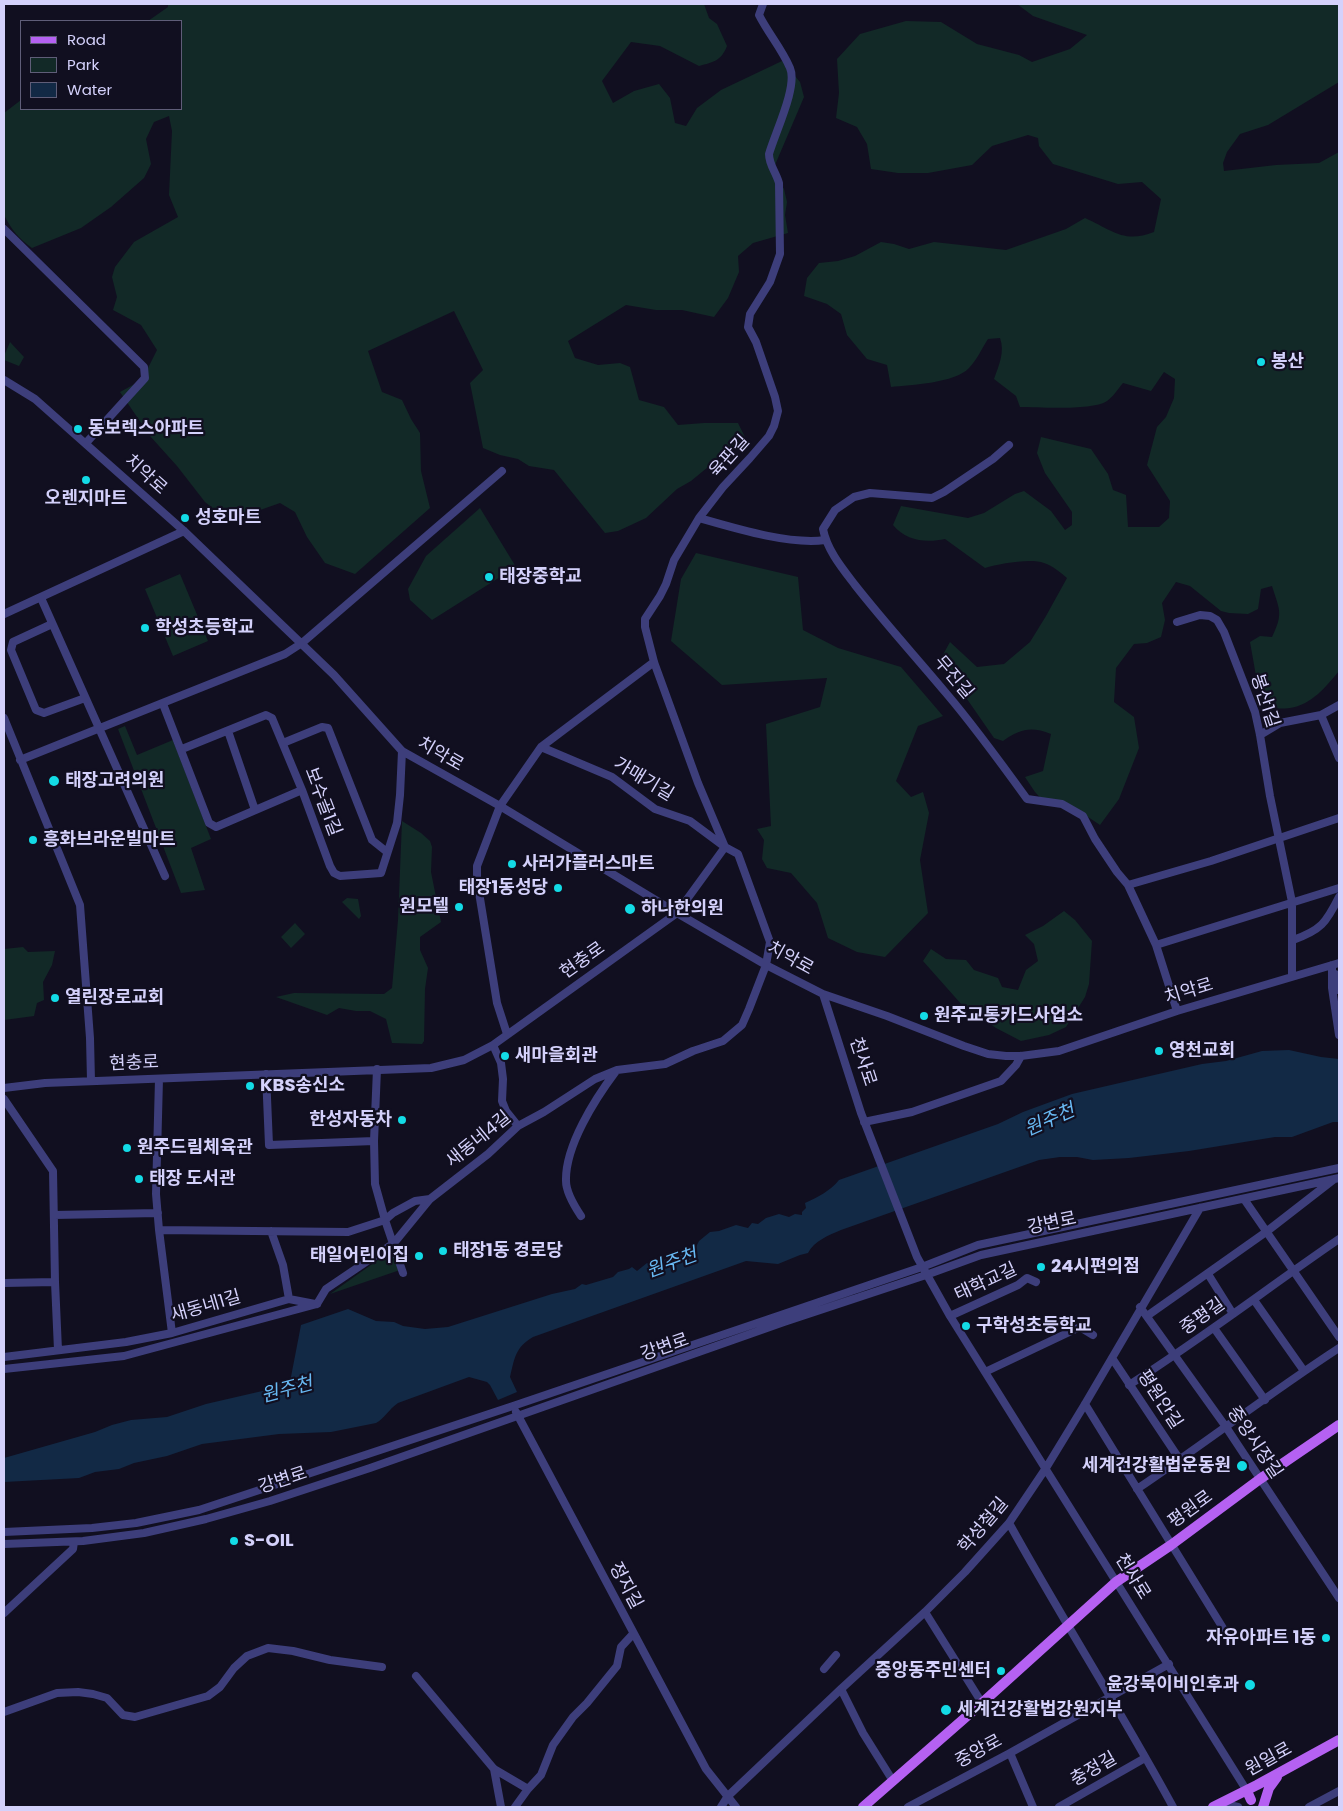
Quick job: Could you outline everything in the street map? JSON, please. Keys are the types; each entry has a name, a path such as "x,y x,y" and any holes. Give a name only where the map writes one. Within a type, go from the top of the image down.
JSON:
{"main road":[{"name":"평원로","path":"864,1807 982,1704 1116,1582 1260,1479 1339,1426"},
{"name":"원일로","path":"1217,1805 1252,1801 1278,1774 1339,1740"},
{"path":"1263,1807 1269,1788 1278,1774"}],"street":[{"name":"육판길","path":"725,847 698,783 654,662 645,628 646,619 666,584 674,560 699,518 723,487 769,436 778,411 756,342 748,327 750,314 770,282 780,254 779,182 769,161 792,83 791,70 759,15 763,4"},
{"path":"4,228 144,368 146,378 86,443"},
{"name":"치악로","path":"4,380 34,399 184,531 302,643 350,692 402,751 500,806 677,914 823,994 972,1049 988,1054 1021,1056 1059,1051 1177,1011 1335,964"},
{"path":"699,518 782,538 810,542 825,540 823,529 835,510 854,497 870,493 932,498 993,459 1009,445"},
{"path":"20,760 268,662 302,643 502,471"},
{"path":"4,614 184,531"},
{"name":"무진길","path":"825,540 844,570 876,613 946,693 990,748 1027,799 1062,804 1084,816 1095,839 1128,885 1156,945 1177,1011"},
{"path":"41,598 165,876"},
{"name":"봉산1길","path":"1177,622 1200,615 1210,616 1217,620 1224,632 1255,712 1292,902 1292,976"},
{"path":"52,624 13,642 11,650 36,710 44,713 85,698"},
{"path":"507,1034 497,1003 476,866 500,806 541,747 654,662"},
{"path":"163,704 210,823 216,827 302,790"},
{"path":"1260,735 1280,723 1321,715 1339,705"},
{"name":"보수골1길","path":"182,749 269,715 283,743 302,790 330,866 334,873 340,876 381,873 398,814 402,751"},
{"path":"1321,715 1339,758"},
{"path":"4,718 80,905 92,1057 92,1081"},
{"path":"283,743 322,727 328,728 372,840 387,852"},
{"path":"228,730 255,810"},
{"name":"가매기길","path":"541,747 612,777 655,809 690,820 725,847"},
{"path":"1128,885 1211,861 1339,818"},
{"path":"677,914 725,847"},
{"name":"새동네4길","path":"159,1230 348,1232 384,1220 415,1201 430,1199 488,1154 518,1126 544,1112 595,1079 617,1070 665,1064 693,1051 723,1041 742,1024 766,964 770,942 738,854 725,847"},
{"path":"1156,945 1339,888"},
{"path":"1293,940 1311,934 1322,926 1339,898"},
{"name":"현충로","path":"4,1088 45,1083 432,1068 464,1060 507,1034 677,914"},
{"path":"1335,964 1339,990"},
{"path":"1335,964 1332,988 1339,1035"},
{"name":"천사로","path":"823,994 864,1122 917,1257 926,1275 1252,1801"},
{"path":"492,1044 501,1063 503,1079 502,1101 506,1111 518,1126"},
{"path":"864,1122 912,1112 1001,1081 1016,1065 1021,1056"},
{"path":"377,1069 374,1141 375,1184 384,1220 394,1243 403,1273"},
{"path":"581,1216 566,1184 572,1148 598,1096 617,1070"},
{"path":"266,1074 269,1145 374,1141"},
{"path":"159,1078 156,1194 172,1333"},
{"path":"4,1099 53,1172 58,1350"},
{"path":"1325,1171 1339,1163"},
{"name":"강변로","path":"4,1532 92,1528 136,1523 200,1510 922,1267 978,1245 1339,1168"},
{"name":"강변로","path":"4,1544 74,1542 144,1533 206,1519 270,1501 981,1255 1337,1179"},
{"name":"중평길","path":"1147,1316 1208,1274 1337,1179"},
{"path":"4,1369 124,1356 317,1304 326,1289 394,1243 430,1199"},
{"path":"1244,1199 1339,1336"},
{"name":"학성철길","path":"721,1807 728,1796 925,1612 965,1572 1009,1523 1046,1468 1085,1404 1140,1307 1200,1208"},
{"path":"54,1215 158,1213"},
{"path":"272,1231 283,1265 289,1298"},
{"name":"중평길","path":"1129,1385 1214,1328 1339,1239"},
{"path":"1208,1274 1233,1314"},
{"name":"태학교길","path":"950,1316 1018,1285 1028,1278 1036,1282"},
{"path":"4,1284 55,1282"},
{"name":"새동네1길","path":"4,1357 126,1342 172,1333 289,1298 317,1304"},
{"path":"1254,1300 1304,1371"},
{"name":"중앙시장길","path":"1140,1307 1226,1427 1339,1598"},
{"path":"985,1372 1080,1327 1093,1335"},
{"path":"1214,1328 1265,1400"},
{"path":"1137,1489 1339,1348"},
{"name":"평원안길","path":"1112,1358 1180,1460"},
{"path":"1085,1404 1226,1633"},
{"name":"정지길","path":"513,1406 706,1769 736,1807"},
{"path":"1009,1523 1173,1807"},
{"path":"4,1614 73,1549 74,1542"},
{"path":"925,1612 982,1704"},
{"path":"515,1807 541,1775 554,1745 573,1717 617,1666 622,1647 633,1634"},
{"path":"4,1712 56,1694 78,1692 107,1698 123,1715 135,1717 208,1696 220,1686 234,1668 247,1656 268,1648 293,1651 330,1660 382,1667"},
{"path":"824,1669 836,1655"},
{"name":"중앙로","path":"908,1807 1010,1753 1168,1664"},
{"path":"416,1676 494,1769 528,1789"},
{"path":"841,1689 892,1781"},
{"path":"1010,1753 1033,1807"},
{"name":"충정길","path":"1059,1807 1145,1758"},
{"path":"494,1769 501,1807"},
{"path":"1309,1807 1319,1805 1339,1792"},
{"path":"1217,1805 1238,1807"}],"green space":[{"path":"168,4 704,4 709,18 717,24 727,46 719,58 699,66 660,46 631,42 602,81 613,103 634,91 659,84 670,98 675,123 686,126 697,108 721,90 782,61 800,82 804,97 775,165 778,180 784,189 787,202 785,215 788,233 753,243 738,256 739,272 728,298 714,317 682,310 656,310 626,305 568,341 575,358 598,365 620,363 630,367 639,400 664,407 678,425 738,423 745,437 744,444 725,453 691,481 677,489 646,518 618,531 605,533 554,470 529,466 518,459 500,455 483,448 470,383 483,370 454,311 368,351 382,392 402,400 420,433 421,471 430,508 355,574 325,563 307,537 295,512 280,503 246,515 219,513 205,502 177,466 150,436 120,392 142,380 157,350 141,325 113,310 117,297 112,277 115,267 134,242 178,217 169,195 172,131 169,116 154,122 146,139 151,164 144,178 111,207 81,228 32,248 16,233 4,215 4,113 20,101 20,110 182,110 182,20 149,20 168,7"},
{"path":"1017,4 1339,4 1339,82 1268,125 1240,134 1227,152 1223,163 1224,171 1276,165 1319,163 1339,152 1339,671 1323,689 1305,703 1290,708 1270,709 1258,687 1250,642 1260,636 1272,637 1276,629 1279,611 1272,586 1261,589 1258,609 1248,614 1221,611 1190,586 1176,582 1162,603 1165,620 1161,637 1147,643 1134,644 1116,668 1114,702 1134,717 1139,748 1119,799 1100,825 1075,810 1062,806 1047,805 1025,777 1043,771 1051,734 1037,730 1026,730 1020,731 1003,741 994,738 940,660 950,642 977,667 1004,664 1030,642 1067,578 1044,563 1031,561 1014,562 985,568 945,539 917,540 910,538 893,525 901,506 968,518 984,513 1015,494 1024,491 1051,511 1065,530 1072,525 1072,512 1045,473 1037,453 1041,437 1091,449 1108,474 1113,490 1126,495 1128,527 1159,527 1169,518 1170,501 1147,465 1157,427 1166,417 1174,398 1175,379 1164,372 1151,391 1123,383 1107,401 1090,406 1065,408 1020,407 1016,396 994,379 1002,353 1000,338 988,339 972,365 954,377 921,384 891,387 887,365 867,359 847,335 841,314 827,304 804,296 807,278 819,263 838,261 855,256 881,242 909,249 934,242 1006,250 1066,229 1085,218 1126,236 1134,237 1154,232 1161,199 1142,182 1118,184 1053,164 1039,146 1038,138 1028,135 992,146 972,165 928,173 898,173 871,169 867,144 857,127 836,118 839,93 837,59 860,34 906,21 941,22 977,44 1019,55 1032,62 1070,49 1087,35 1033,16"},
{"path":"10,342 24,357 19,366 4,360"},
{"path":"480,508 516,567 432,620 410,600 408,589 426,556"},
{"path":"696,553 798,577 803,630 838,648 901,667 943,716 918,726 896,781 911,797 923,792 929,813 920,860 928,913 885,957 857,952 828,938 817,903 791,873 767,868 762,859 764,840 757,829 771,826 766,724 820,707 827,678 722,685 671,641 681,579"},
{"path":"180,574 208,641 173,656 145,589"},
{"path":"125,726 137,755 173,740 211,839 191,848 205,890 181,893 118,729"},
{"path":"402,821 430,841 432,847 431,872 441,922 420,937 420,950 428,968 425,989 424,1041 422,1044 392,1043 386,1019 370,1011 339,1008 327,1015 276,997 294,993 384,994 392,988 398,920"},
{"path":"347,898 358,899 361,916 359,919 342,902"},
{"path":"1064,911 1075,920 1092,941 1089,984 1085,997 1066,1027 1049,1035 1021,1041 996,1028 962,1005 923,961 931,949 946,959 966,960 974,970 998,978 1002,987 1018,990 1026,970 1038,961 1034,944 1025,935 1043,926"},
{"path":"295,923 305,934 291,948 281,937"},
{"path":"23,947 28,952 55,951 52,965 43,982 44,1000 37,1003 34,1016 4,1020 4,949"},
{"path":"392,1250 400,1270 330,1294"}],"water":[{"name":"원주천","path":"1289,1050 1339,1059 1339,1122 1333,1122 1292,1137 1275,1137 1189,1151 1129,1158 1093,1160 1077,1157 1060,1157 1039,1160 841,1230 818,1242 808,1253 778,1264 746,1261 533,1337 519,1349 515,1358 510,1377 517,1392 498,1400 487,1382 469,1377 398,1403 376,1423 331,1432 279,1434 202,1444 167,1456 134,1463 119,1469 95,1472 79,1478 4,1482 4,1458 95,1432 112,1425 131,1420 167,1417 206,1404 271,1389 276,1383 290,1382 301,1325 348,1309 376,1321 394,1322 403,1326 425,1329 448,1327 552,1294 575,1289 582,1284 586,1285 613,1277 618,1272 632,1267 637,1271 647,1263 650,1264 690,1252 710,1232 736,1225 748,1228 752,1223 758,1224 766,1218 779,1214 789,1217 795,1214 802,1215 806,1208 805,1203 828,1191 839,1180 998,1124 1023,1112 1072,1094 1202,1064 1226,1061 1262,1051"}],"place":[{"name":"봉산","path":"1261,362"},
{"name":"동보렉스아파트","path":"78,429"},
{"name":"오렌지마트","path":"86,480"},
{"name":"성호마트","path":"185,518"},
{"name":"태장중학교","path":"489,577"},
{"name":"학성초등학교","path":"145,628"},
{"name":"태장고려의원","path":"54,781"},
{"name":"흥화브라운빌마트","path":"33,840"},
{"name":"사러가플러스마트","path":"512,864"},
{"name":"태장1동성당","path":"558,888"},
{"name":"원모텔","path":"459,907"},
{"name":"하나한의원","path":"630,909"},
{"name":"열린장로교회","path":"55,998"},
{"name":"원주교통카드사업소","path":"924,1016"},
{"name":"영천교회","path":"1159,1051"},
{"name":"새마을회관","path":"505,1056"},
{"name":"KBS송신소","path":"250,1086"},
{"name":"한성자동차","path":"402,1120"},
{"name":"원주드림체육관","path":"127,1148"},
{"name":"태장 도서관","path":"139,1179"},
{"name":"태장1동 경로당","path":"443,1251"},
{"name":"태일어린이집","path":"419,1256"},
{"name":"24시편의점","path":"1041,1267"},
{"name":"구학성초등학교","path":"966,1326"},
{"name":"세계건강활법운동원","path":"1242,1466"},
{"name":"S-OIL","path":"234,1541"},
{"name":"자유아파트 1동","path":"1326,1638"},
{"name":"중앙동주민센터","path":"1001,1671"},
{"name":"윤강묵이비인후과","path":"1250,1685"},
{"name":"세계건강활법강원지부","path":"946,1710"}]}
